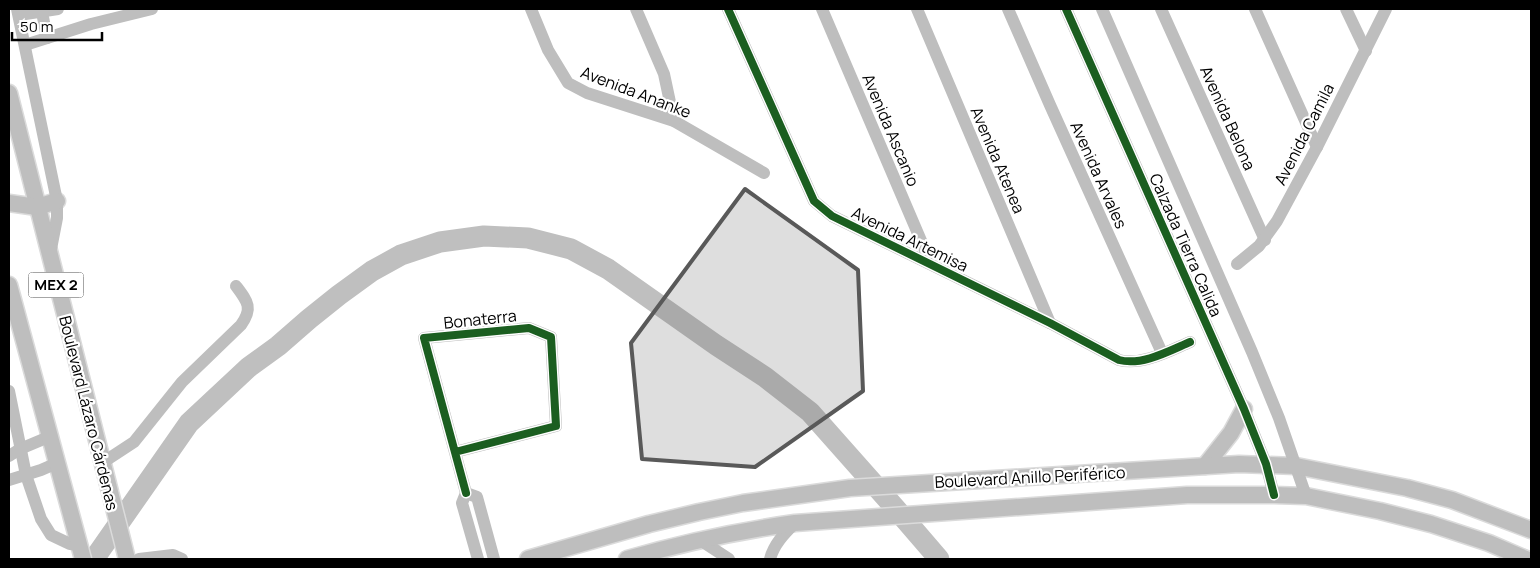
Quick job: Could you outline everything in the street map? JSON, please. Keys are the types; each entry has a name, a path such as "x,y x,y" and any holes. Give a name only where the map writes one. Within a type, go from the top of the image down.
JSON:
{"main road":[{"name":"Boulevard Lázaro Cárdenas","path":"9,93 127,559"},
{"path":"9,204 37,206 57,201"},
{"name":"MEX 2","path":"9,286 81,552"},
{"path":"1205,466 1231,433 1244,409"},
{"name":"Boulevard Anillo Periférico","path":"528,559 649,524 699,512 850,488 1205,466 1266,464 1296,466 1407,488 1460,503 1531,530"},
{"name":"Boulevard Anillo Periférico","path":"627,559 700,540 795,523 1187,495 1274,494 1306,496 1380,511 1431,524 1489,543 1526,559"}],"street":[{"path":"49,256 57,218 57,201 18,12 42,12 58,9"},
{"path":"25,44 152,9"},
{"name":"Avenida Ananke","path":"531,9 548,50 568,83 587,93 674,121 764,173"},
{"path":"636,9 664,74 674,121"},
{"name":"Avenida Artemisa","path":"728,9 814,201 827,213 843,223 1050,323 1112,357 1128,362 1162,353 1190,342"},
{"name":"Avenida Ascanio","path":"822,9 931,264"},
{"name":"Avenida Atenea","path":"916,9 1050,323"},
{"name":"Avenida Arvales","path":"1008,9 1162,353"},
{"name":"Calzada Tierra Calida","path":"1066,9 1244,409 1266,464 1274,494"},
{"name":"Calzada Tierra Calida","path":"1102,9 1252,352 1306,496"},
{"name":"Avenida Belona","path":"1161,9 1265,240"},
{"path":"1255,9 1318,147"},
{"path":"1346,9 1366,51"},
{"name":"Avenida Camila","path":"1237,264 1265,240 1278,221 1318,147 1386,9"},
{"path":"42,12 48,38"},
{"path":"104,470 134,442 182,382 241,325 247,316 249,308 236,286"},
{"name":"Bonaterra","path":"455,452 556,426 551,338 529,328 424,338 466,493"},
{"path":"9,391 16,424 14,453 26,475 38,513 51,535 70,544 81,552"},
{"path":"14,453 51,436"},
{"path":"9,480 57,462"},
{"path":"478,559 462,503 466,493 476,497 494,559"},
{"path":"770,559 779,540 795,523"},
{"path":"472,538 487,534"},
{"path":"700,540 729,559"},
{"path":"139,559 173,555 182,559"}],"highlighted area":[{"path":"745,189 858,270 863,391 755,467 642,459 631,343"}],"waterway":[{"path":"94,559 189,423 249,367 372,271 401,255 440,242 484,236 528,238 571,249 608,269 765,377 810,412 939,559"}],"cycle path":[{"path":"728,9 814,201 832,216 1050,323 1119,360 1137,361 1146,359 1190,342"},
{"path":"1066,9 1244,409 1266,464 1274,495"},
{"path":"455,452 556,426 551,337 529,328 424,338 466,493"}]}
